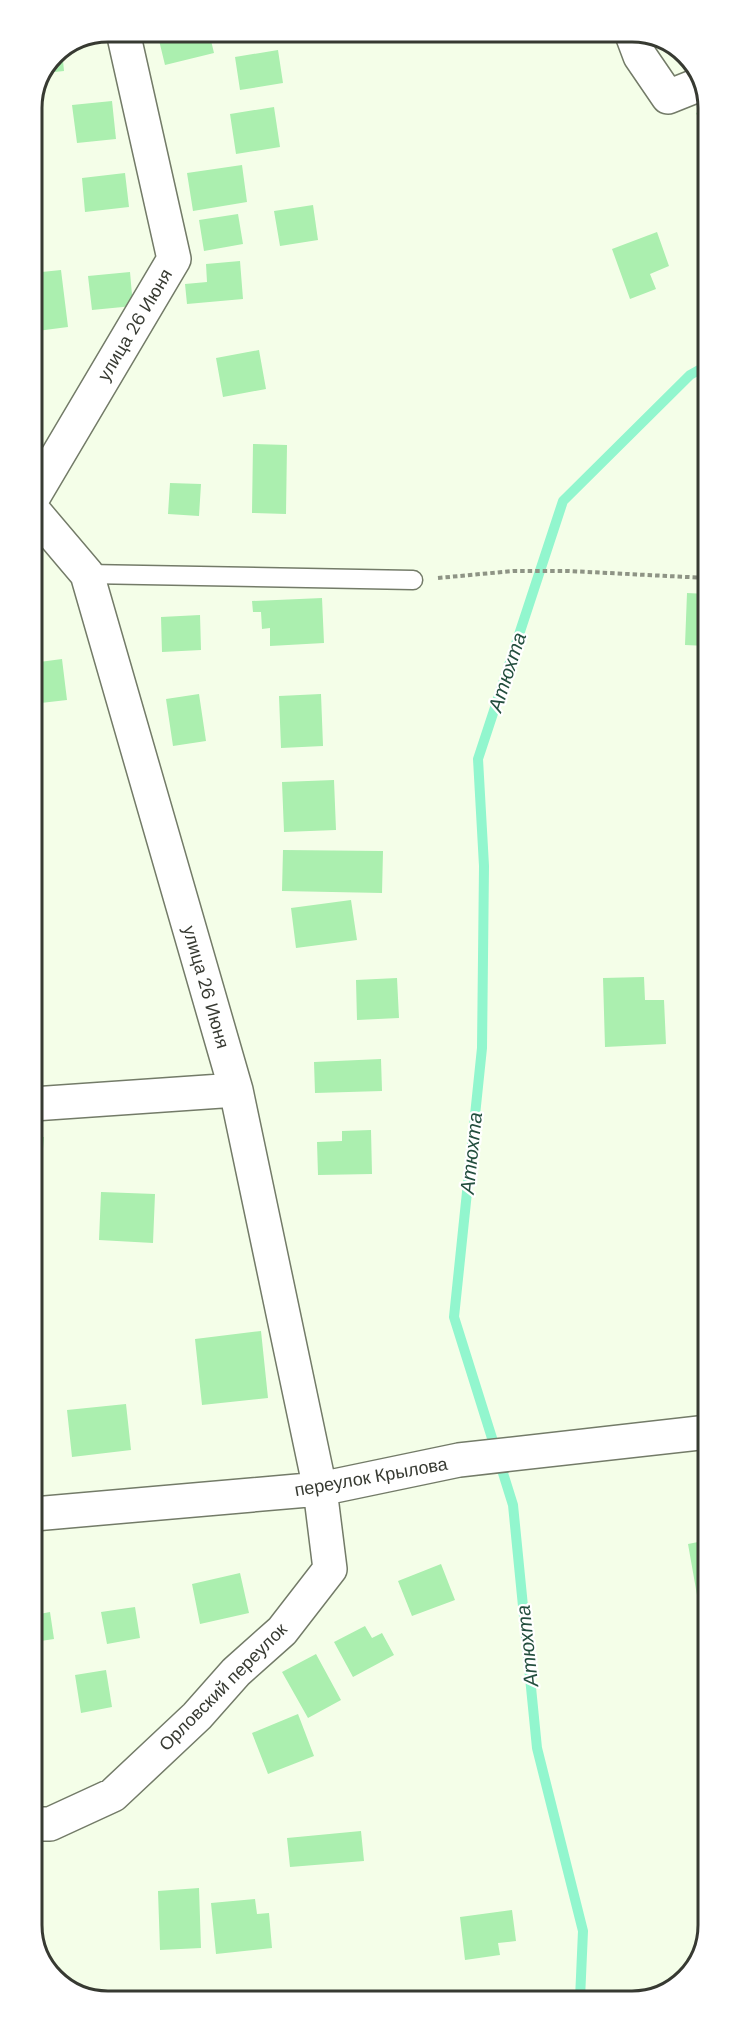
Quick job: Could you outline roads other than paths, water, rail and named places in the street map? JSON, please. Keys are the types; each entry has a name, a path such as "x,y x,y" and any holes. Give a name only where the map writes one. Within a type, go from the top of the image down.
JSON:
{"street":[{"name":"улица 26 Июня","path":"42,482 174,259 125,42"},
{"path":"635,42 640,56 668,97 694,86"},
{"name":"улица 26 Июня","path":"42,521 87,574 236,1090 320,1489"},
{"path":"42,1103 236,1090"},
{"name":"переулок Крылова","path":"42,1513 320,1489 459,1461 698,1433"},
{"name":"Орловский переулок","path":"42,1824 50,1824 113,1795 197,1716 236,1672 282,1631 330,1569 320,1489"}],"lane":[{"path":"87,574 413,580"}],"waterway":[{"name":"Атюхта","path":"580,1991 583,1931 537,1748 513,1505 454,1317 482,1048 484,866 478,759 563,501 690,375 698,370"}]}
